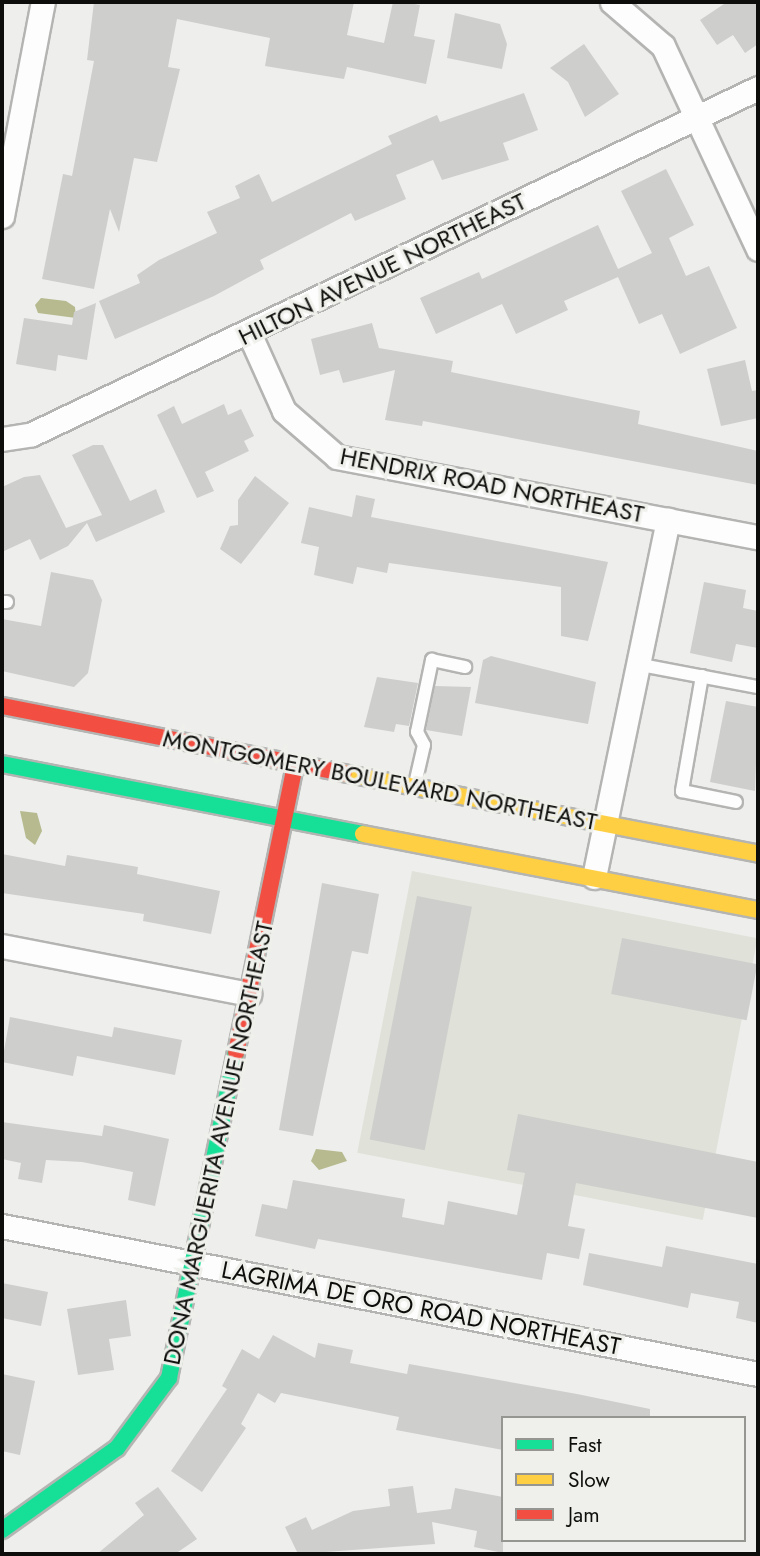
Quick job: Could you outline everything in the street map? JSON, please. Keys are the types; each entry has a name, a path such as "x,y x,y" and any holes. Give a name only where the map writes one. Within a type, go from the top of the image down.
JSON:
{"main road":[{"name":"MONTGOMERY BOULEVARD NORTHEAST","path":"2,706 758,854"},
{"path":"2,764 758,910"},
{"name":"DONA MARGUERITA AVENUE NORTHEAST","path":"2,1530 90,1472 144,1418 169,1378 196,1264 295,765"}],"street":[{"path":"2,216 43,2"},
{"path":"618,3 663,46 758,249"},
{"name":"HILTON AVENUE NORTHEAST","path":"2,439 32,434 249,333 758,88"},
{"name":"HENDRIX ROAD NORTHEAST","path":"249,333 284,411 337,457 758,537"},
{"path":"594,877 636,664 668,520"},
{"path":"2,946 248,994"},
{"name":"LAGRIMA DE ORO ROAD NORTHEAST","path":"2,1226 758,1374"}],"lane":[{"path":"415,788 424,745 417,732 432,660 465,667"},
{"path":"636,664 758,687"},
{"path":"702,676 682,791 736,802"}],"shaded area":[{"path":"41,298 66,301 75,307 76,318 38,313 35,305"},
{"path":"20,811 37,813 42,831 35,845 26,838"},
{"path":"412,871 758,938 703,1220 357,1153"},
{"path":"316,1149 342,1152 347,1161 319,1170 311,1161"}],"building":[{"path":"94,2 354,2 347,35 384,43 393,2 403,2 420,5 414,36 435,40 426,84 347,67 344,79 265,66 270,38 177,19 168,67 180,69 157,162 134,158 119,232 110,209 94,289 42,279 63,174 72,176 94,61 87,60"},
{"path":"727,2 758,2 758,44 745,53 733,35 717,45 700,20"},
{"path":"455,13 500,24 507,44 502,69 447,58"},
{"path":"584,44 619,94 585,117 568,82 550,68"},
{"path":"524,93 538,130 503,143 509,160 442,180 433,160 396,175 406,199 355,221 351,213 260,260 264,269 214,296 115,339 99,301 140,283 137,275 159,260 217,233 207,212 240,198 235,186 259,174 272,202 392,144 388,136 437,115 440,122"},
{"path":"666,169 694,225 669,238 686,276 709,266 737,328 680,354 662,314 639,324 618,277 564,301 568,310 516,334 502,304 436,334 420,298 479,272 482,279 598,225 618,269 652,253 621,191"},
{"path":"96,303 87,360 58,355 56,371 16,364 24,318 72,325 74,312"},
{"path":"372,323 379,348 453,361 451,372 640,411 638,424 758,451 758,485 423,421 422,426 385,420 395,370 343,383 339,370 320,375 311,339"},
{"path":"745,360 752,391 758,390 758,418 721,426 707,369"},
{"path":"224,404 228,415 241,409 254,436 244,441 249,451 205,472 214,491 197,498 157,415 174,406 182,424"},
{"path":"93,445 103,445 130,501 156,489 165,512 96,542 87,523 68,546 40,560 30,539 2,552 2,487 24,477 40,475 66,528 102,515 72,455"},
{"path":"255,476 289,503 241,564 220,549 230,526 238,525 238,500"},
{"path":"356,495 375,499 371,517 608,562 588,641 561,636 561,587 389,563 387,573 357,567 353,584 314,575 319,547 301,543 309,507 352,517"},
{"path":"51,572 93,580 102,600 88,673 74,687 2,671 2,619 41,626"},
{"path":"704,582 746,590 743,608 758,611 758,648 736,644 732,662 690,653"},
{"path":"491,656 596,682 588,724 475,703 483,660"},
{"path":"377,677 418,683 409,726 396,724 394,732 364,727"},
{"path":"435,686 471,687 462,736 426,730"},
{"path":"726,701 758,707 755,791 710,782"},
{"path":"2,854 65,866 67,855 138,867 137,874 220,891 211,934 143,921 144,914 2,893"},
{"path":"322,883 379,894 368,954 352,951 313,1136 279,1130"},
{"path":"417,896 472,907 425,1150 370,1139"},
{"path":"622,938 757,964 747,1020 611,994"},
{"path":"10,1017 112,1037 114,1027 182,1040 175,1075 77,1056 73,1076 2,1062"},
{"path":"518,1114 758,1162 758,1218 576,1183 568,1226 585,1229 579,1259 547,1253 542,1280 318,1239 315,1249 255,1236 262,1204 287,1209 293,1180 405,1199 402,1217 444,1225 448,1201 517,1215 525,1173 507,1170"},
{"path":"2,1122 102,1136 104,1125 169,1139 155,1206 128,1200 133,1172 82,1162 46,1160 42,1183 18,1179 21,1163 2,1159"},
{"path":"666,1246 758,1264 758,1323 736,1318 739,1302 691,1293 688,1308 583,1285 589,1253 662,1267"},
{"path":"2,1283 48,1292 41,1326 2,1318"},
{"path":"126,1300 131,1336 109,1339 114,1370 78,1375 67,1309"},
{"path":"273,1335 315,1358 318,1343 353,1350 350,1363 407,1374 409,1364 650,1409 650,1416 501,1416 501,1450 396,1430 399,1417 281,1393 275,1403 258,1393 241,1424 246,1428 202,1492 171,1471 227,1389 222,1386 242,1349 259,1359"},
{"path":"2,1374 35,1381 20,1455 2,1451"},
{"path":"413,1486 417,1513 451,1509 455,1488 501,1497 503,1553 474,1547 477,1531 432,1522 435,1544 298,1554 285,1527 306,1517 312,1530 353,1511 390,1506 388,1489"},
{"path":"158,1487 197,1539 175,1554 97,1554 144,1515 135,1503"}],"traffic: fast":[{"path":"2,764 363,834"},
{"path":"2,1530 117,1448 169,1378 236,1053"}],"traffic: slow":[{"path":"343,773 758,854"},
{"path":"363,834 758,910"}],"traffic: jam":[{"path":"2,706 343,773"},
{"path":"236,1053 295,765"}]}
